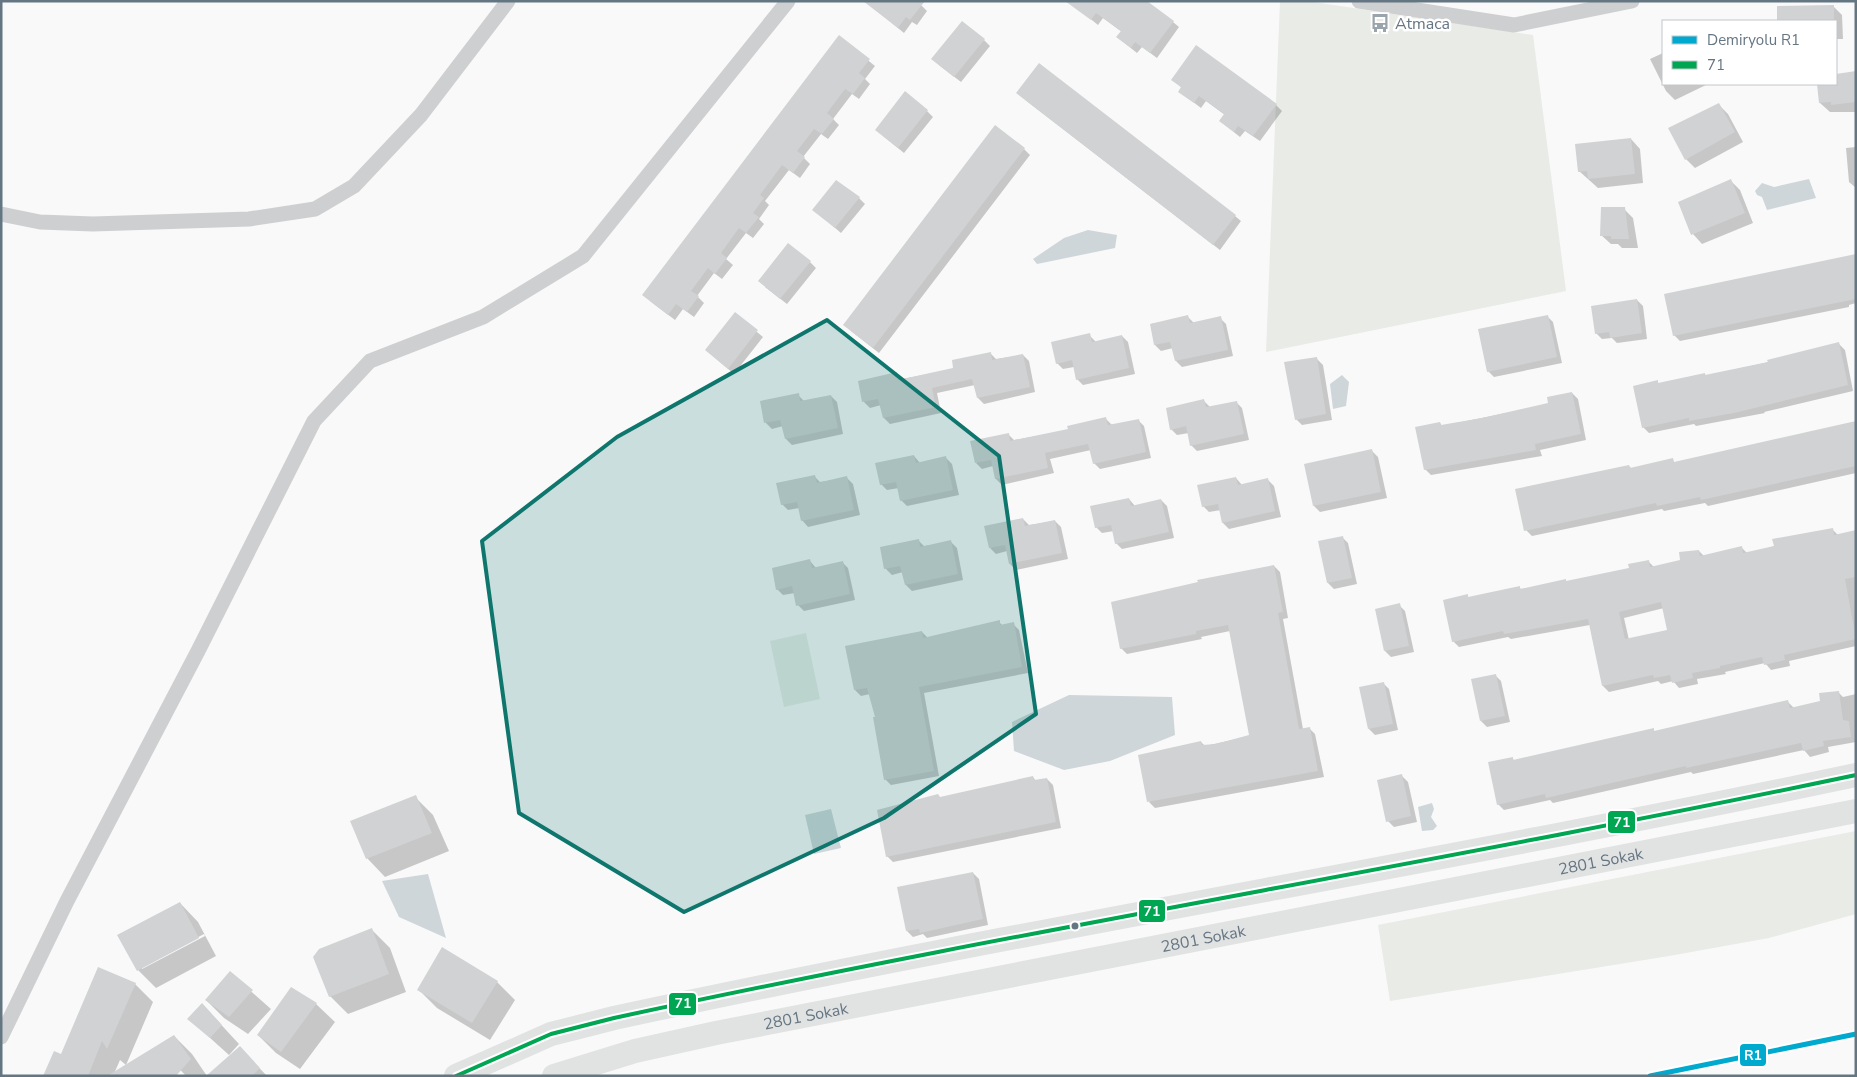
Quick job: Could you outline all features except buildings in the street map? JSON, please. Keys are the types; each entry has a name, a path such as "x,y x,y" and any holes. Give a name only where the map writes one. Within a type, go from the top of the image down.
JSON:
{"main road":[{"path":"456,1076 551,1034 658,1008 1112,919 1730,802 1856,775"},
{"name":"2801 Sokak","path":"554,1076 635,1051 716,1033 1856,811"}],"street":[{"path":"1,214 40,222 92,224 249,219 315,209 354,186 421,114 508,1"},
{"path":"1,1037 67,901 198,651 314,421 370,361 483,317 583,256 788,1"},
{"path":"1359,1 1514,25 1632,1"}],"highlighted area":[{"path":"827,320 999,456 1036,714 884,818 684,912 519,813 482,541 617,437"}],"shaded area":[{"path":"1280,1 1307,1 1533,35 1566,291 1266,352"},
{"path":"1809,179 1816,198 1767,210 1762,197 1757,195 1755,191 1762,183 1774,187"},
{"path":"1088,230 1117,235 1115,248 1037,264 1033,259 1064,238"},
{"path":"1342,375 1349,382 1346,406 1333,409 1330,384"},
{"path":"806,633 820,699 784,707 770,641"},
{"path":"1069,695 1172,697 1175,735 1110,761 1064,770 1014,751 1012,722"},
{"path":"1432,803 1434,809 1431,817 1437,826 1433,830 1422,831 1418,807"},
{"path":"831,809 841,848 814,854 805,815"},
{"path":"1856,831 1856,914 1769,938 1390,1001 1378,925"},
{"path":"428,874 446,938 399,917 382,881"}],"rail line":[{"name":"R1","path":"1650,1076 1856,1034"}],"transit line":[{"name":"71","path":"456,1076 551,1034 614,1018 924,955 1546,837 1856,775"}],"place":[{"name":"Atmaca","path":"1380,23"}]}
